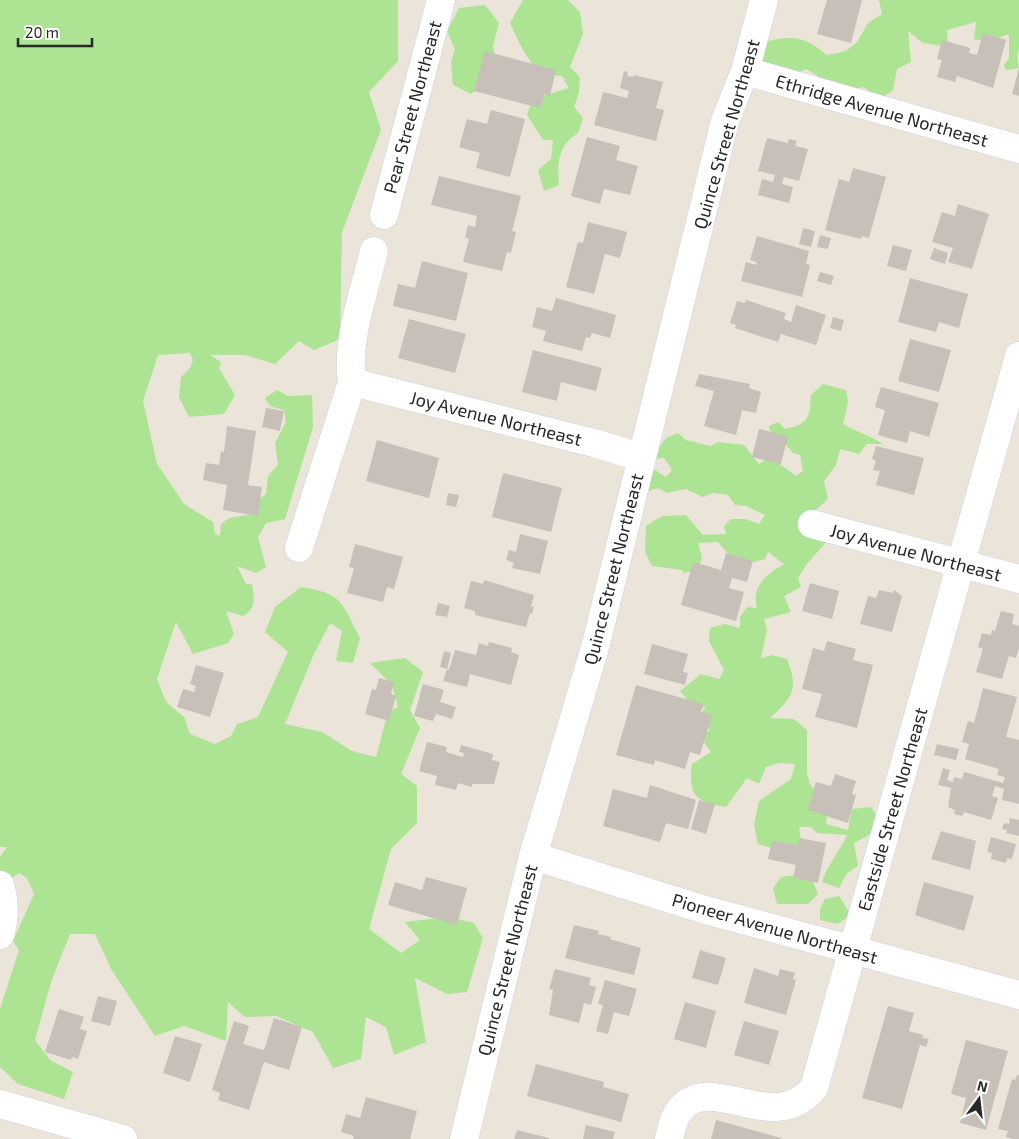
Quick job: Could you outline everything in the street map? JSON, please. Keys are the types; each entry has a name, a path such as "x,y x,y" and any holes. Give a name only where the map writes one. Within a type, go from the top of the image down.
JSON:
{"street":[{"name":"Pear Street Northeast","path":"384,215 441,0"},
{"name":"Quince Street Northeast","path":"464,1139 533,856 596,644 640,457 725,121 744,71 764,0"},
{"name":"Ethridge Avenue Northeast","path":"744,71 1019,150"},
{"path":"299,548 352,382 350,366 351,346 374,251"},
{"name":"Eastside Street Northeast","path":"669,1139 677,1114 689,1101 699,1098 766,1113 780,1113 793,1109 806,1099 814,1088 1019,356"},
{"name":"Joy Avenue Northeast","path":"352,382 640,457"},
{"name":"Joy Avenue Northeast","path":"812,524 1019,579"},
{"name":"Pioneer Avenue Northeast","path":"533,856 702,909 1019,994"},
{"path":"0,884 5,903 5,918 0,935"},
{"path":"0,1104 123,1139"}],"green space":[{"path":"0,0 398,0 398,61 369,92 381,130 342,232 340,339 314,350 299,341 275,364 245,355 210,355 221,362 219,368 235,395 224,414 189,417 179,397 181,377 190,368 193,360 190,353 158,355 143,401 157,464 184,504 213,522 215,534 220,536 221,524 229,518 254,514 258,500 266,494 268,476 278,465 275,443 286,422 284,410 270,406 265,398 277,390 288,396 312,395 313,427 285,519 266,523 258,537 266,567 256,573 237,566 246,584 252,584 254,602 251,610 243,616 226,611 234,634 228,643 193,654 176,622 157,679 166,702 184,717 190,734 215,744 231,736 237,724 258,717 288,652 265,632 275,607 301,587 326,593 340,602 360,638 353,663 336,661 342,631 330,623 313,656 285,724 322,732 352,751 376,757 388,712 398,707 392,685 370,663 405,658 423,672 410,710 420,728 401,774 417,786 417,823 391,849 369,929 401,953 420,940 405,922 449,917 474,923 483,938 467,992 447,994 415,978 426,1042 394,1055 386,1027 366,1017 361,1059 333,1068 313,1032 276,1016 245,1017 228,1002 226,1041 184,1026 155,1036 111,969 95,934 70,934 51,982 35,1040 50,1060 73,1072 64,1099 18,1084 0,1067 0,1009 19,950 13,941 34,894 27,878 19,873 10,879 0,870 0,857 7,847 0,847"},
{"path":"523,0 568,0 580,12 583,34 570,67 580,77 579,93 574,107 583,118 578,133 566,143 560,156 558,170 559,185 544,191 538,170 551,159 553,140 543,140 527,115 532,99 569,88 562,76 547,74 538,69 528,58 519,43 510,23"},
{"path":"879,0 1019,0 1019,48 1017,55 1019,68 1006,70 1004,65 1009,58 1009,34 987,42 974,39 976,22 947,30 948,47 923,43 908,31 911,62 897,69 893,90 879,100 864,87 843,91 806,69 781,81 760,69 764,42 783,38 805,41 827,55 846,51 857,42 868,23 882,14"},
{"path":"485,5 499,23 493,46 496,61 494,75 471,94 453,85 451,61 455,50 447,31 459,8"},
{"path":"823,384 846,390 848,402 843,424 883,444 867,444 859,454 840,449 836,465 824,481 828,499 811,514 827,541 806,565 798,578 801,587 784,596 791,612 764,619 767,629 761,658 772,655 787,659 793,678 792,692 784,704 770,718 794,719 807,730 807,774 810,784 828,806 826,824 848,830 852,809 871,807 879,820 869,835 854,843 858,866 847,873 839,888 822,882 847,835 817,833 811,827 799,827 802,848 788,853 758,844 754,825 759,801 791,779 795,764 779,763 766,767 759,784 747,778 726,807 701,800 696,796 691,784 692,764 711,752 700,736 710,730 696,718 706,708 691,704 680,691 701,674 719,679 724,670 709,641 710,628 725,624 740,628 740,617 747,607 757,608 756,593 758,587 766,577 784,564 768,552 765,559 749,563 738,561 718,542 698,543 702,557 698,570 683,573 682,570 652,566 645,552 646,526 662,516 686,515 703,535 726,534 724,526 731,519 746,519 759,524 765,515 746,506 735,505 728,495 713,493 703,497 686,489 667,493 658,488 646,492 647,465 666,477 672,470 664,458 648,459 654,440 660,446 666,438 678,433 686,440 711,446 718,442 744,445 759,464 770,457 796,476 803,471 800,455 793,453 782,440 772,442 769,426 778,422 785,429 804,422 809,414 811,395"},
{"path":"799,875 811,877 818,894 808,904 777,904 773,889 781,877"},
{"path":"839,896 851,915 838,924 820,920 820,909 825,899"}],"building":[{"path":"827,0 862,0 851,43 817,34"},
{"path":"983,33 1006,40 993,88 957,76 955,82 937,77 942,60 937,59 942,40 970,48 969,53 977,55"},
{"path":"485,51 556,70 550,96 544,94 540,108 474,91"},
{"path":"1019,68 1019,96 1012,94"},
{"path":"624,71 628,72 627,76 633,77 634,75 663,82 656,108 664,110 656,141 594,125 603,92 627,98 629,91 620,88"},
{"path":"491,110 525,119 510,177 476,168 480,153 459,147 467,119 487,124"},
{"path":"587,137 620,146 616,160 638,166 630,195 604,189 600,204 571,196"},
{"path":"767,138 788,143 789,139 797,141 795,146 808,149 799,181 784,177 782,184 793,187 789,203 758,195 762,179 773,182 775,175 758,171"},
{"path":"853,168 886,177 869,238 862,236 861,239 825,230 839,179 849,182"},
{"path":"439,176 521,196 512,231 516,232 511,253 507,252 502,271 463,262 469,239 465,238 468,225 475,227 477,216 431,205"},
{"path":"958,204 989,214 972,269 948,262 953,248 932,242 942,212 955,216"},
{"path":"588,222 627,232 620,258 605,254 594,294 566,287 578,242 583,243"},
{"path":"803,228 815,231 811,247 799,244"},
{"path":"820,235 831,238 828,249 817,247"},
{"path":"757,236 809,251 806,264 810,265 802,297 741,281 746,262 756,265 757,262 750,260"},
{"path":"893,245 912,250 906,271 887,266"},
{"path":"934,248 948,253 945,264 930,259"},
{"path":"422,261 468,273 456,321 393,306 398,284 415,288"},
{"path":"820,272 834,276 831,285 817,281"},
{"path":"910,278 968,294 959,328 939,322 936,332 898,322"},
{"path":"556,298 616,315 610,338 592,333 590,338 586,337 582,351 543,341 546,331 532,327 537,307 552,311"},
{"path":"746,300 786,313 784,319 791,322 796,305 826,315 816,345 781,334 778,342 735,328 736,325 730,323 737,301 745,303"},
{"path":"833,317 844,320 841,331 830,328"},
{"path":"409,319 466,334 455,373 398,358"},
{"path":"910,339 951,350 939,392 898,381"},
{"path":"533,350 602,368 596,391 561,382 557,401 522,392"},
{"path":"699,374 750,384 749,388 761,392 756,413 742,410 736,435 704,426 714,391 695,386"},
{"path":"881,387 939,403 929,437 910,431 907,443 878,435 885,410 875,407"},
{"path":"266,408 284,411 280,431 262,427"},
{"path":"227,426 256,431 248,485 262,487 258,516 223,510 227,485 203,480 206,463 219,465 221,451 224,452"},
{"path":"759,429 788,436 781,464 752,457"},
{"path":"377,440 439,458 429,498 366,481"},
{"path":"876,446 924,458 914,495 876,485 880,471 873,470 876,460 872,459"},
{"path":"503,473 562,488 551,532 492,517"},
{"path":"448,493 459,495 456,507 446,505"},
{"path":"520,534 548,541 540,574 512,568 514,563 506,560 509,550 516,552"},
{"path":"355,544 403,557 394,589 387,587 383,602 347,593 354,568 349,567"},
{"path":"726,553 753,561 747,582 732,578 729,588 744,592 736,621 681,605 693,562 721,570"},
{"path":"484,580 534,595 531,607 534,607 526,627 475,615 475,611 464,608 471,581 483,584"},
{"path":"810,583 839,591 832,619 802,611"},
{"path":"879,590 893,593 894,590 902,596 892,632 860,624 868,596 876,598"},
{"path":"438,603 450,606 447,617 435,615"},
{"path":"1001,611 1014,614 1012,624 1019,626 1019,648 1016,658 1009,656 1002,679 976,672 983,649 978,647 982,633 991,635 992,630 995,631"},
{"path":"827,641 856,649 853,660 873,665 857,728 815,717 822,694 802,689 813,648 824,651"},
{"path":"489,642 512,648 511,652 519,655 511,685 470,674 467,687 443,681 447,669 449,670 455,650 476,655 479,643 488,646"},
{"path":"652,644 688,654 683,672 688,673 685,685 644,674"},
{"path":"444,651 451,653 447,669 440,667"},
{"path":"196,665 224,673 210,717 177,707 183,689 194,692 196,686 190,684"},
{"path":"379,678 394,682 391,694 396,696 389,721 365,714 372,689 376,690"},
{"path":"423,684 444,690 440,702 456,707 452,719 436,714 433,721 414,716"},
{"path":"636,685 703,704 701,712 712,715 700,755 690,752 685,769 655,760 654,765 616,755"},
{"path":"983,688 1017,697 1006,737 1019,740 1019,804 1002,800 1004,789 995,786 992,796 998,798 991,820 964,812 962,816 954,814 955,810 948,807 951,788 938,785 943,768 950,770 947,780 953,782 954,777 962,779 964,772 1003,783 1005,777 997,775 999,769 965,759 969,744 962,742 968,721 974,723"},
{"path":"427,742 447,747 446,752 463,757 464,753 459,752 461,745 493,754 492,760 500,762 494,784 472,784 472,787 458,783 456,790 435,785 437,776 419,771"},
{"path":"937,744 959,749 956,760 934,755"},
{"path":"835,774 856,781 852,794 856,795 848,823 808,810 816,782 831,786"},
{"path":"650,785 696,800 688,829 666,823 660,842 603,826 613,789 647,798"},
{"path":"699,800 715,804 706,834 691,829"},
{"path":"1010,818 1019,820 1019,836 1006,833 1007,830 1002,829 1004,823 1009,824"},
{"path":"941,831 976,841 970,870 931,859"},
{"path":"991,837 1016,844 1012,859 1007,858 1006,863 991,859 992,853 987,852"},
{"path":"799,838 826,843 818,883 793,878 796,865 768,859 772,841 798,845"},
{"path":"426,877 467,888 457,925 388,905 395,882 422,890"},
{"path":"924,882 974,896 964,931 915,915"},
{"path":"574,925 599,931 598,934 611,937 610,939 641,948 634,975 565,958"},
{"path":"700,950 726,958 718,985 692,978"},
{"path":"754,968 778,976 780,969 795,973 793,979 796,980 786,1015 744,1003"},
{"path":"555,969 591,978 589,985 596,987 591,1005 584,1003 579,1023 549,1015 553,990 549,989"},
{"path":"605,980 637,989 629,1016 614,1012 608,1034 596,1031 603,1005 598,1004"},
{"path":"98,996 117,1001 110,1026 91,1021"},
{"path":"685,1002 716,1011 706,1048 674,1039"},
{"path":"888,1006 914,1013 909,1031 923,1035 922,1038 929,1039 926,1047 920,1045 902,1109 862,1098"},
{"path":"59,1009 84,1017 80,1029 87,1031 78,1059 72,1057 71,1060 45,1052"},
{"path":"274,1018 302,1027 289,1070 264,1062 249,1110 218,1100 220,1093 212,1090 234,1021 249,1026 243,1044 264,1050"},
{"path":"744,1021 779,1031 769,1065 734,1055"},
{"path":"175,1036 202,1044 190,1082 163,1073"},
{"path":"966,1040 1008,1051 986,1130 960,1123 966,1098 951,1094"},
{"path":"536,1064 604,1082 603,1087 629,1094 621,1122 527,1096"},
{"path":"1017,1075 1019,1075 1019,1139 1013,1139 1006,1137 1008,1131 998,1129 1012,1079 1015,1080"},
{"path":"366,1097 417,1111 410,1139 353,1139 354,1136 341,1132 346,1114 360,1118"},
{"path":"716,1120 781,1138 711,1139"},
{"path":"586,1125 615,1132 613,1139 583,1139"},
{"path":"517,1130 549,1138 549,1139 514,1139"}]}
